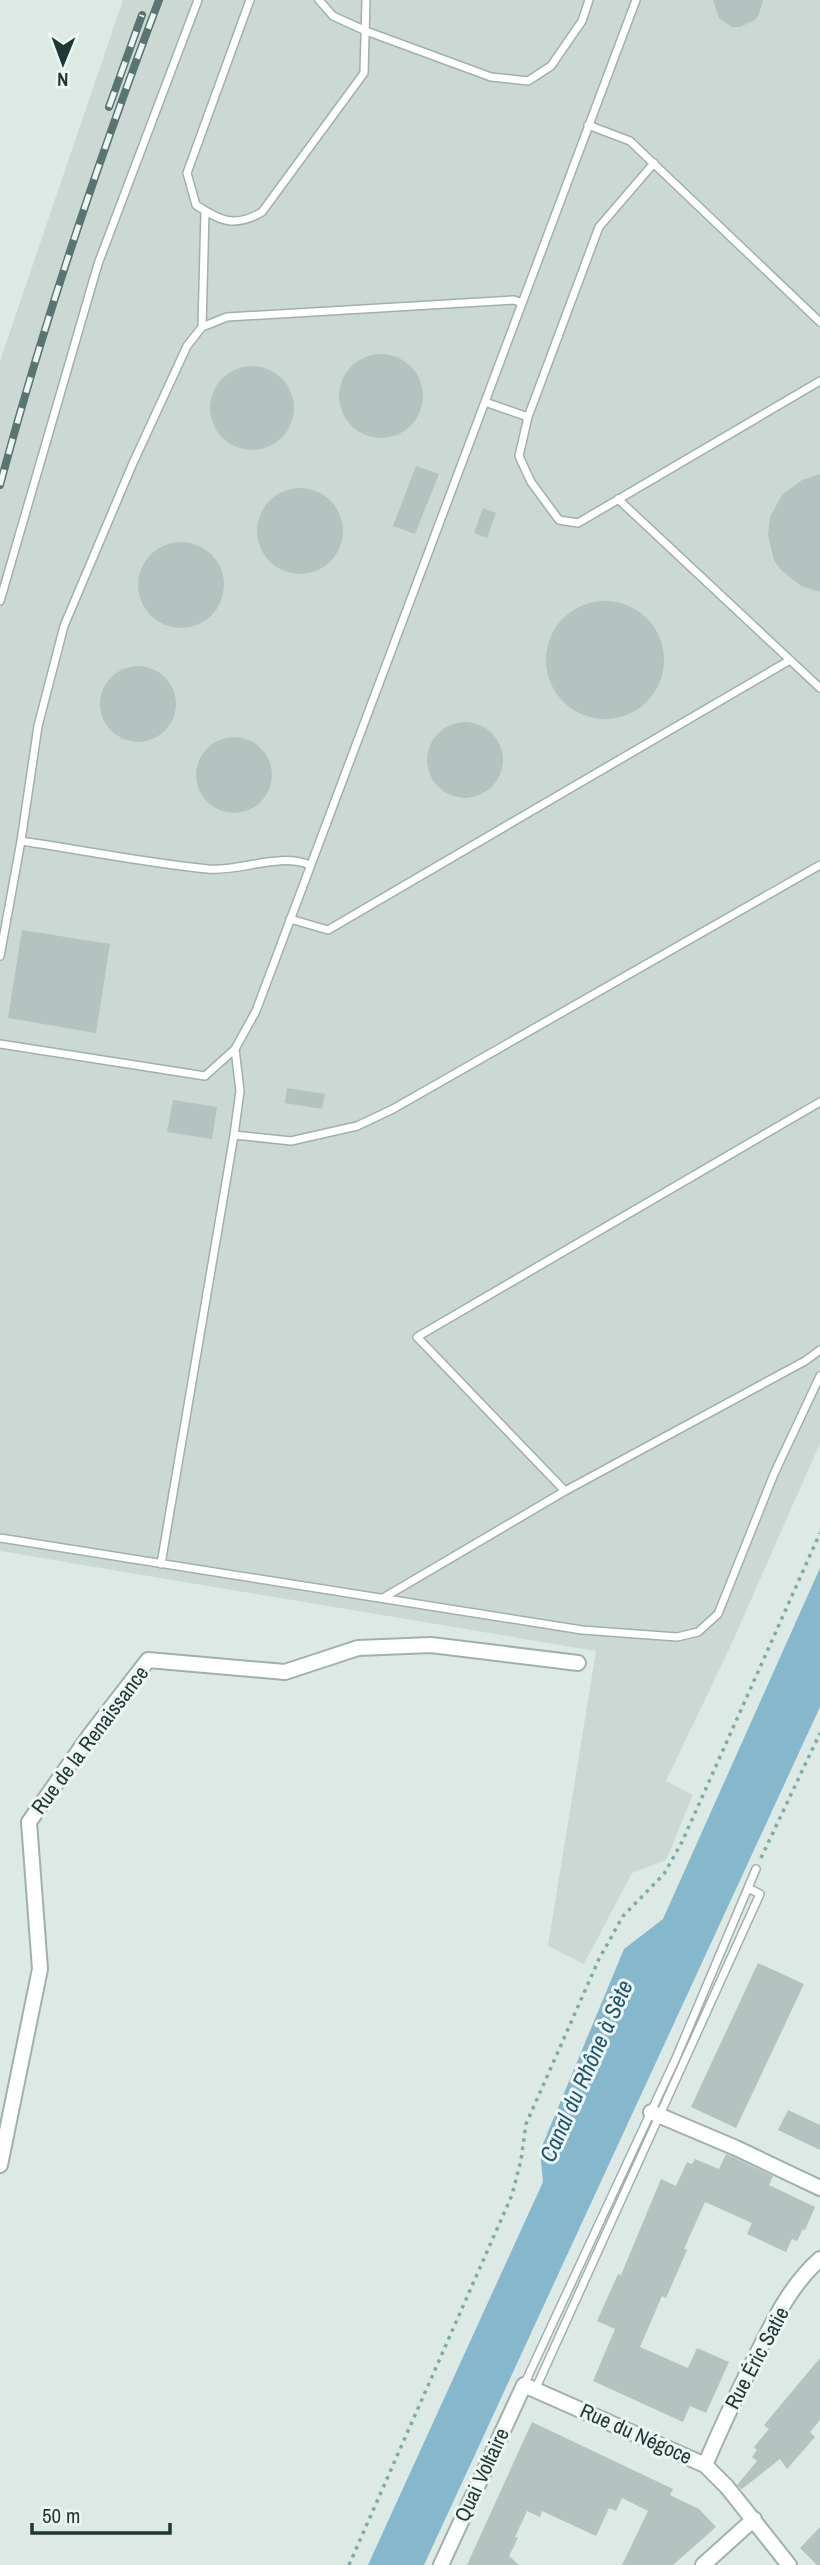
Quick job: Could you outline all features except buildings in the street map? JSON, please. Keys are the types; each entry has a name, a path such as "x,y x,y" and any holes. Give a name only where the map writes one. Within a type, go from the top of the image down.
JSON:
{"street":[{"name":"Rue de la Renaissance","path":"0,2165 40,1969 29,1822 90,1735 148,1660 285,1672 358,1648 430,1645 578,1664"},
{"path":"656,2114 820,2188"},
{"name":"Rue Éric Satie","path":"705,2465 775,2316 810,2268 820,2259"},
{"name":"Rue du Négoce","path":"529,2388 705,2465 754,2519 789,2565"},
{"name":"Quai Voltaire","path":"441,2565 529,2388"},
{"path":"703,2565 754,2519"}],"lane":[{"path":"0,601 99,264 198,0"},
{"path":"250,0 187,173 196,205 217,219 246,221 262,212 364,73 366,0"},
{"path":"318,0 333,16 366,31 491,77 528,81 551,66 582,20 589,0"},
{"path":"0,1044 205,1076 235,1049 256,1011 636,0"},
{"path":"588,125 630,141 820,323"},
{"path":"654,163 599,227 528,417 519,456 531,482 559,520 578,523 820,381"},
{"path":"202,327 205,212"},
{"path":"0,956 38,726 64,625 133,463 187,346 202,327 227,317 514,300 522,303"},
{"path":"485,402 528,417"},
{"path":"618,499 820,688"},
{"path":"290,919 328,930 790,660"},
{"path":"21,841 211,869 276,861 303,862 310,865"},
{"path":"234,1135 291,1141 369,1121 820,864"},
{"path":"161,1564 234,1135 240,1091 235,1049"},
{"path":"565,1491 417,1337 820,1102"},
{"path":"382,1599 565,1491 805,1361 820,1350"},
{"path":"0,1538 582,1630 677,1637 698,1632 718,1614 774,1474 820,1376"},
{"path":"529,2388 568,2315 656,2114 676,2059 756,1869"},
{"path":"529,2388 760,1894 748,1888"}],"path":[{"path":"349,2564 512,2194 522,2160 526,2124 599,1959 623,1916 663,1874 682,1842 820,1533"},
{"path":"756,1869 820,1733"}],"shaded area":[{"path":"123,0 820,0 820,1443 732,1643 666,1781 693,1795 666,1860 632,1873 584,1964 548,1946 596,1651 0,1551 0,361"}],"water":[{"name":"Canal du Rhône à Sète","path":"820,1568 820,1707 424,2565 368,2565 543,2182 540,2151 624,1949 663,1919"}],"railway":[{"path":"0,485 35,362 74,241 159,0"},
{"path":"109,107 142,15"}]}
